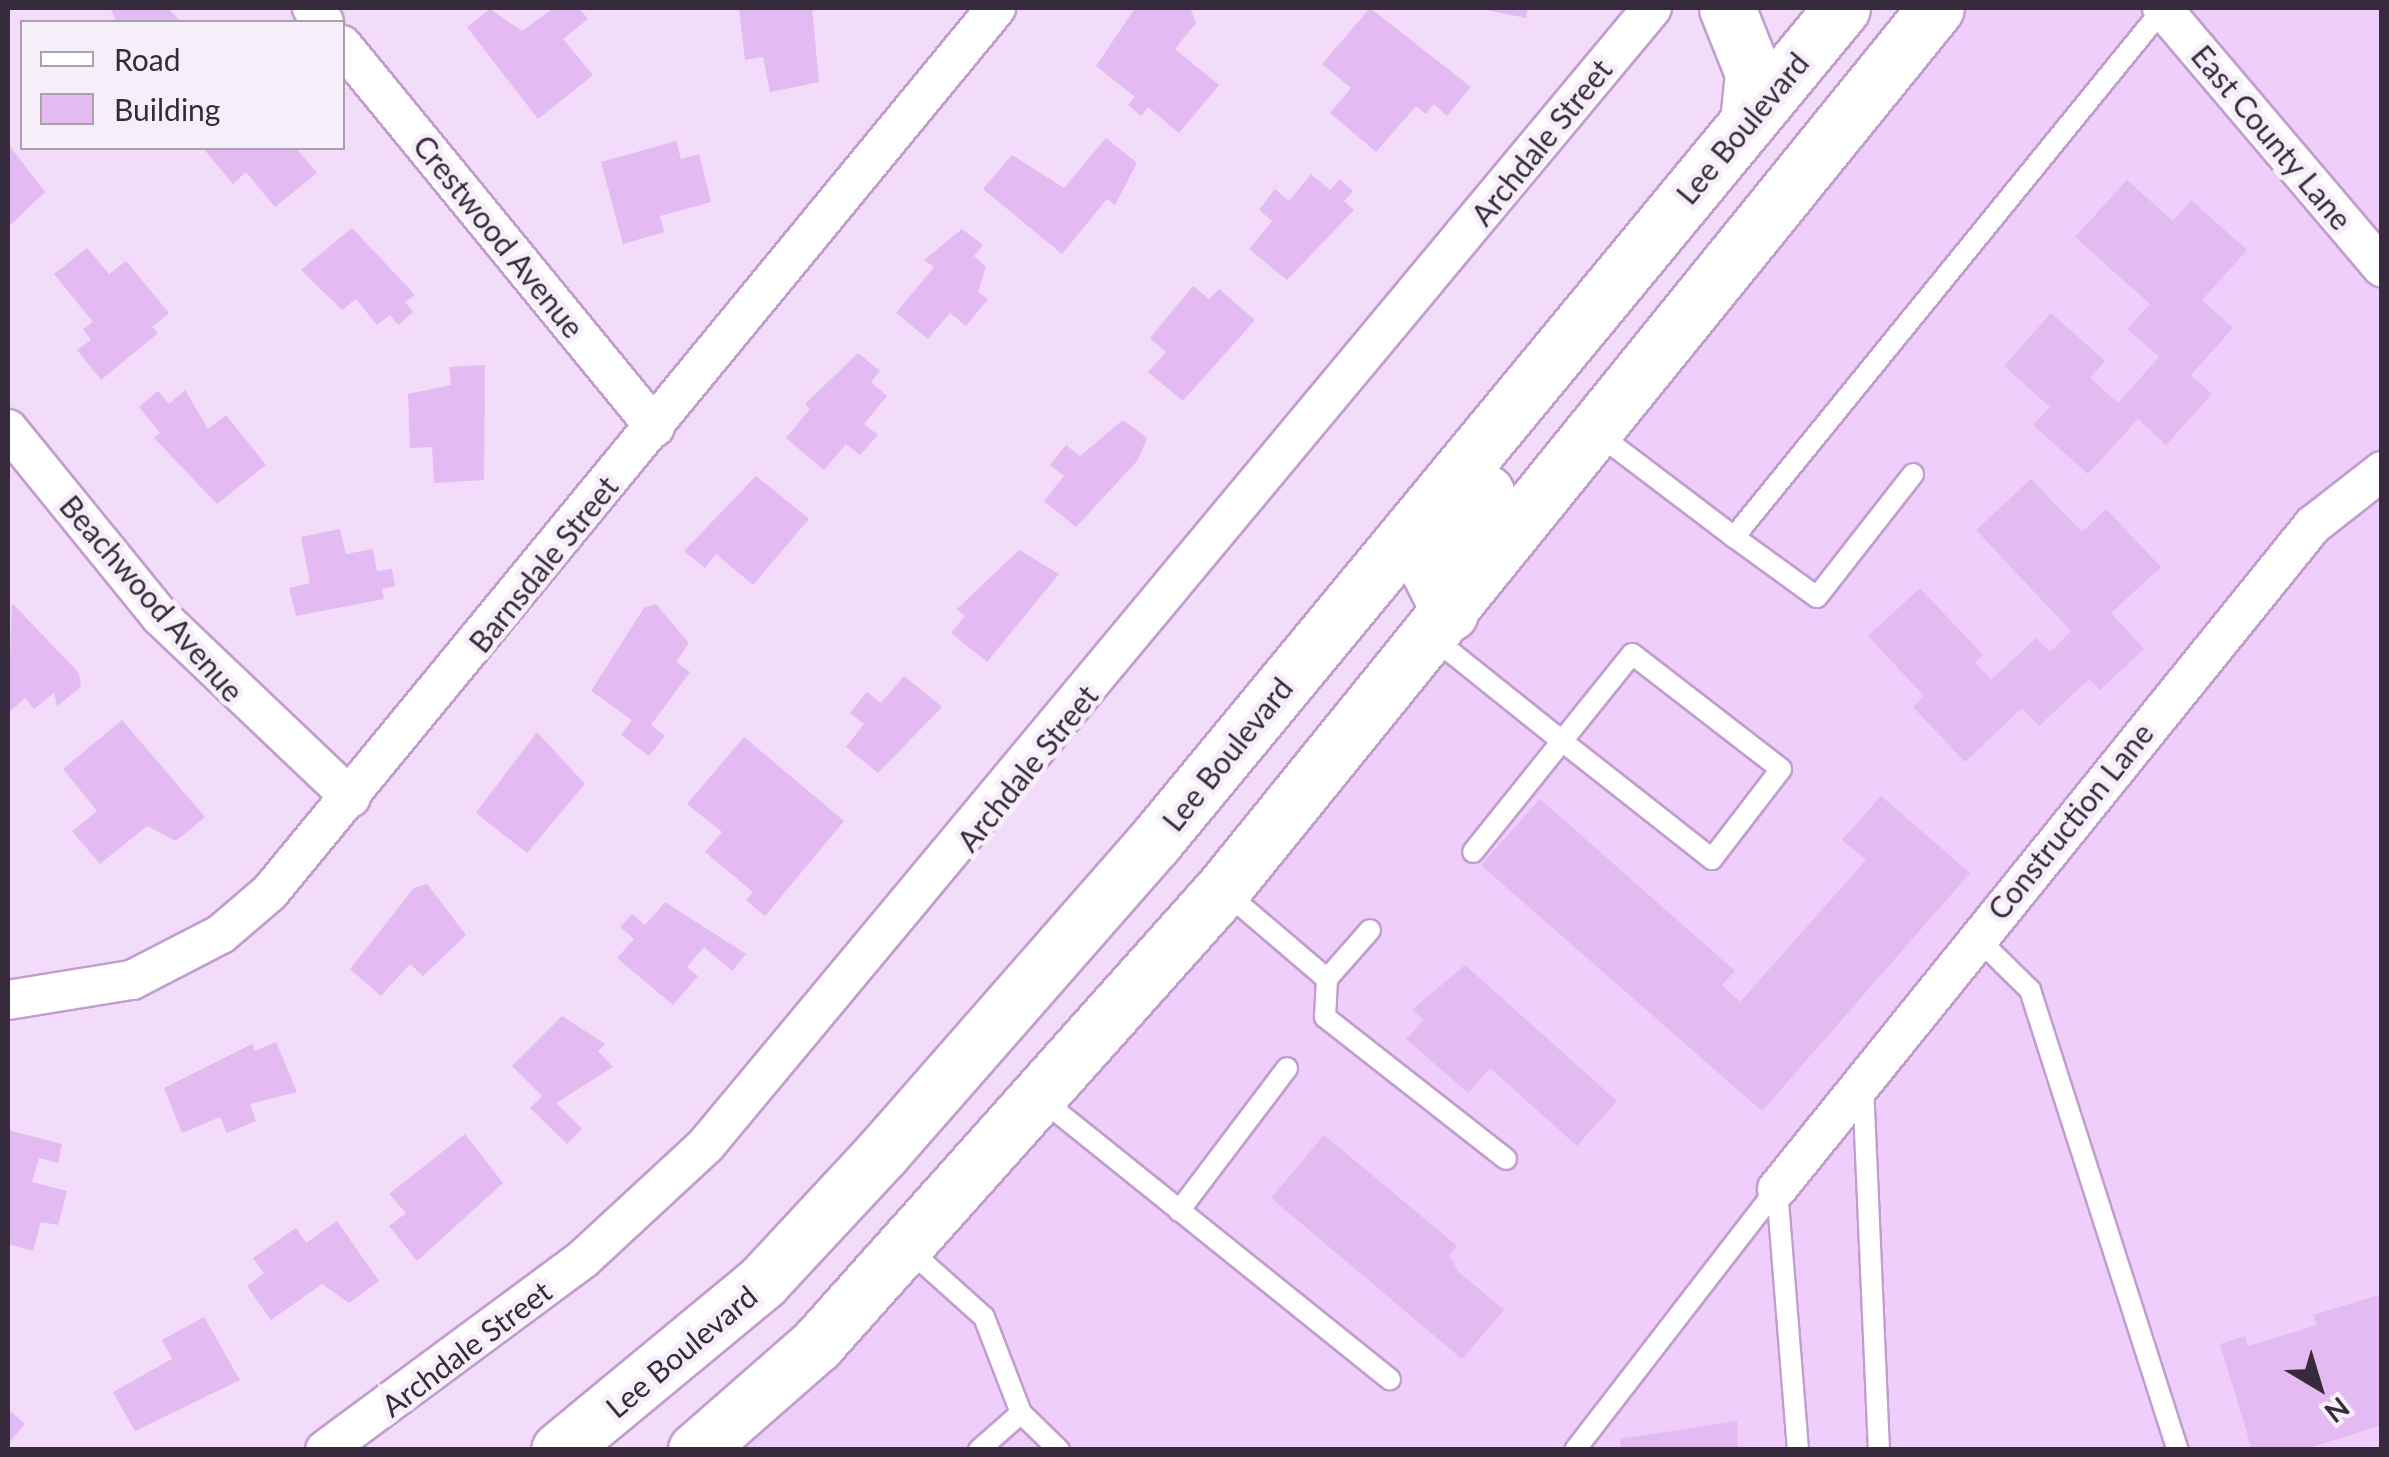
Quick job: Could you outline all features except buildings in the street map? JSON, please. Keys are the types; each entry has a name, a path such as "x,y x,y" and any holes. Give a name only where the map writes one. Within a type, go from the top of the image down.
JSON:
{"main road":[{"path":"1726,8 1753,73 1748,121"},
{"name":"Lee Boulevard","path":"559,1450 763,1281 882,1154 1156,840 1842,8"},
{"path":"696,1450 817,1344 907,1248 1223,890 1936,8"},
{"path":"1440,624 1429,572 1612,340 1630,262"}],"street":[{"name":"Archdale Street","path":"325,1450 583,1259 706,1145 1652,8"},
{"name":"East County Lane","path":"2163,8 2382,267"},
{"name":"Barnsdale Street","path":"8,1000 83,992 176,962 270,892 654,427 978,15"},
{"name":"Crestwood Avenue","path":"345,48 654,427"},
{"name":"Beachwood Avenue","path":"8,429 161,618 351,798"},
{"name":"Construction Lane","path":"1777,1189 1975,936 2313,526 2382,471"}],"lane":[{"path":"1734,537 2163,8"},
{"path":"1597,432 1816,597 1913,474"},
{"path":"1440,624 1562,741 1712,859 1781,769 1632,654 1562,741 1473,852"},
{"path":"1223,890 1328,980"},
{"path":"1370,930 1328,980 1325,1016 1506,1158"},
{"path":"1975,936 2030,990 2178,1450"},
{"path":"1179,1211 1287,1068"},
{"path":"1863,1078 1879,1450"},
{"path":"1040,1098 1390,1378"},
{"path":"1575,1450 1777,1189"},
{"path":"1777,1189 1798,1450"},
{"path":"907,1248 984,1317 1021,1412 1059,1450"},
{"path":"979,1450 1021,1412"}],"shaded area":[{"path":"1965,8 2381,8 2381,1449 732,1450 1479,618"}]}
